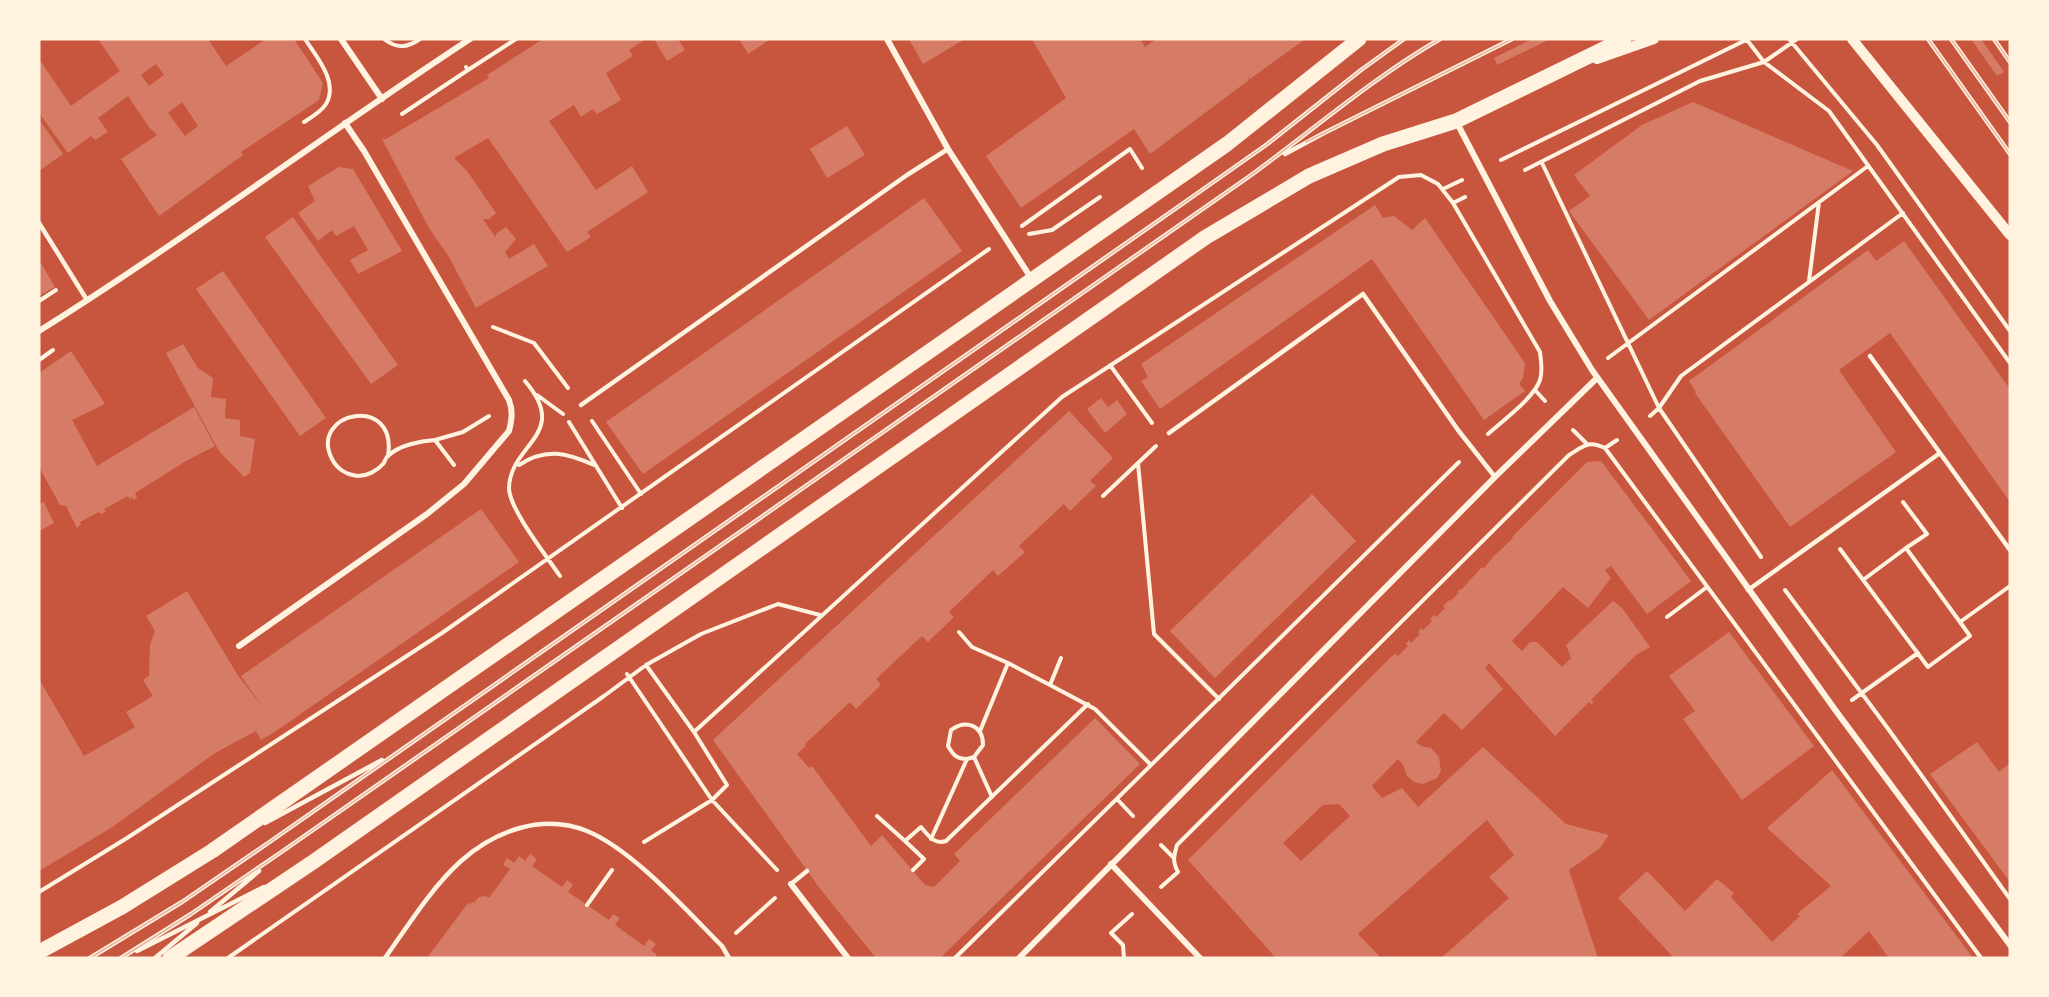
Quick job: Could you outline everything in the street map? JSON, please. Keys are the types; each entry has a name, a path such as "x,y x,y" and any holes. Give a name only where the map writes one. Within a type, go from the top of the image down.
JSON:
{"main road":[{"path":"39,952 122,907 212,851 1227,144 1359,39"},
{"path":"170,958 313,862 1206,237 1309,176 1383,144 1456,121 1624,39"}],"street":[{"path":"341,39 382,99"},
{"path":"39,331 133,271 470,39"},
{"path":"887,39 948,149 1032,279"},
{"path":"1554,74 1654,39"},
{"path":"1844,39 1888,83"},
{"path":"1852,39 2010,235"},
{"path":"1456,121 1550,301 1597,378 1836,711 2010,945"},
{"path":"239,646 427,514 464,484 509,430 513,411 509,400 376,171 345,123"},
{"path":"1019,958 1495,477 1597,378"},
{"path":"1112,864 1200,958"},
{"path":"791,884 848,958"}],"lane":[{"path":"90,958 182,902 400,751 1247,158 1404,39"},
{"path":"123,958 280,853 1247,178 1392,68 1440,39"},
{"path":"1247,178 1312,139 1512,39"},
{"path":"1928,39 2010,154"},
{"path":"1951,39 2010,122"},
{"path":"1994,39 2010,62"},
{"path":"581,405 907,175 948,149"},
{"path":"39,223 87,300"},
{"path":"1169,433 1363,294 1451,420 1495,477"},
{"path":"1870,356 2010,550"},
{"path":"1748,590 1940,453"},
{"path":"212,851 400,751"},
{"path":"385,958 430,896 459,862 496,837 531,825 569,826 586,831 624,854 662,886 722,946 729,958"},
{"path":"155,958 280,853"},
{"path":"123,958 313,862"},
{"path":"791,884 807,871"}],"path":[{"path":"304,39 324,69"},
{"path":"384,39 396,46 410,46 420,39"},
{"path":"468,70 516,39"},
{"path":"1443,189 1748,39 1764,62 1829,111 2010,363"},
{"path":"1525,170 1700,81 1764,62 1790,41 1797,39"},
{"path":"1790,41 1876,145 2010,331"},
{"path":"1021,226 1130,149 1142,168"},
{"path":"1133,175 1152,162"},
{"path":"1542,163 1659,408 1772,573 2010,899"},
{"path":"1629,343 1868,165"},
{"path":"694,732 1062,397 1400,177 1421,175 1443,189 1540,352 1542,367 1540,380 1535,390 1473,448 955,958"},
{"path":"39,892 127,838 442,633 973,259 1005,239 1052,230 1106,193"},
{"path":"1453,203 1465,197"},
{"path":"1809,281 1819,202"},
{"path":"1665,398 1681,376 1903,213"},
{"path":"39,301 74,279"},
{"path":"491,326 534,342 581,405 641,494"},
{"path":"1110,365 1164,439"},
{"path":"536,394 565,415 622,508"},
{"path":"388,456 389,438 380,423 363,415 346,418 338,423 329,438 328,447 331,457 342,470 350,474 368,474 383,464 388,456 415,443 463,432 509,400"},
{"path":"1103,495 1169,433"},
{"path":"435,440 448,455"},
{"path":"1178,872 1173,857 1177,845 1569,455 1587,444 1595,443 1605,448 1981,958"},
{"path":"516,466 552,452 571,455 595,465"},
{"path":"1138,463 1154,634 1219,699"},
{"path":"1863,580 1927,534 1893,487"},
{"path":"1828,534 1928,667 1970,636 1906,548"},
{"path":"1960,622 2010,586"},
{"path":"1667,617 1707,587"},
{"path":"228,958 595,703 646,665 701,634 778,604 821,616"},
{"path":"958,632 972,647 1088,704 1151,765"},
{"path":"1836,711 1918,654"},
{"path":"1050,685 1061,658"},
{"path":"980,731 1008,663"},
{"path":"646,665 694,732 727,785 712,800"},
{"path":"905,841 921,827 931,839 946,841 1088,704"},
{"path":"965,723 974,725 980,731 983,745 974,757 959,759 952,754 948,746 951,730 957,725 965,723"},
{"path":"660,724 712,800 791,884 722,946"},
{"path":"974,757 992,798"},
{"path":"931,839 967,759"},
{"path":"877,816 924,859 913,870"},
{"path":"1111,933 1123,945 1124,958"}],"building":[{"path":"98,39 208,39 226,66 266,39 294,39 323,83 319,100 241,152 243,155 159,216 121,159 157,135 128,96 98,118 108,132 95,140 91,136 68,153 39,113 39,59 71,106 120,71","holes":["156,64 164,75 149,86 141,75","182,102 198,126 185,136 168,113"]},
{"path":"543,39 646,39 629,50 633,56 606,73 621,100 597,114 593,109 581,117 574,105 549,121 596,190 632,166 648,192 587,232 591,237 567,252 488,138 454,158 467,171 496,213 489,219 483,219 495,237 506,227 516,239 505,252 509,259 534,244 548,266 476,308 449,257 429,228 382,139 386,139 489,78 487,75"},
{"path":"654,39 678,39 685,50 667,61"},
{"path":"739,39 771,39 748,54"},
{"path":"909,39 965,39 923,64"},
{"path":"1032,39 1140,39 1145,47 1156,39 1304,40 1250,79 1247,76 1249,80 1150,154 1134,129 1021,208 986,156 1066,98"},
{"path":"1532,39 1550,39 1497,65 1494,58"},
{"path":"1971,39 1981,39 2004,72 1997,76"},
{"path":"1693,102 1853,171 1649,320 1569,211 1590,196 1574,175 1642,125"},
{"path":"39,119 63,154 39,171"},
{"path":"847,126 865,155 827,178 810,149"},
{"path":"339,167 353,169 402,251 358,274 350,260 368,250 354,226 336,236 332,230 318,241 298,213 315,201 308,186"},
{"path":"924,198 962,251 643,474 606,422"},
{"path":"1375,205 1383,218 1394,216 1412,230 1425,218 1525,363 1523,378 1519,384 1525,391 1484,420 1372,259 1160,409 1141,381 1148,377 1141,364"},
{"path":"293,217 398,365 371,384 265,237"},
{"path":"1904,241 2010,389 2010,502 1890,333 1839,370 1896,452 1790,527 1695,393 1689,381 1868,250 1876,261"},
{"path":"39,260 55,287 39,296"},
{"path":"223,271 326,418 300,436 196,289"},
{"path":"183,344 198,368 213,378 211,397 226,399 225,418 240,420 240,436 255,439 250,473 244,477 219,451 166,353"},
{"path":"71,351 105,404 72,420 97,466 194,407 215,446 135,493 137,498 133,500 128,496 104,509 106,512 101,514 99,512 80,522 77,528 66,506 60,505 39,467 39,373"},
{"path":"1101,398 1108,407 1117,400 1127,414 1105,433 1087,409"},
{"path":"1069,411 1113,458 1090,481 1096,486 1070,511 1064,504 1019,546 1025,552 998,576 993,570 949,612 954,617 928,642 922,636 876,679 881,685 856,709 850,702 797,754 809,768 812,766 871,846 882,835 925,885 934,887 960,861 954,854 1095,718 1140,764 940,958 876,958 821,890 713,740"},
{"path":"1601,461 1691,581 1647,614 1611,566 1605,570 1611,578 1588,608 1563,587 1512,641 1522,651 1530,642 1537,642 1562,667 1571,658 1566,645 1613,601 1622,608 1650,647 1636,655 1591,700 1594,702 1591,704 1589,702 1555,736 1489,663 1485,668 1503,689 1462,730 1444,713 1416,742 1421,746 1431,748 1439,757 1441,771 1437,778 1423,784 1414,782 1407,776 1398,759 1372,786 1382,798 1402,788 1418,807 1483,747 1566,824 1609,835 1600,848 1569,870 1598,958 1441,958 1509,898 1489,877 1514,855 1487,820 1358,934 1381,958 1276,958 1188,860 1391,657 1395,654 1398,656 1408,646 1406,644 1409,640 1411,643 1420,634 1418,632 1421,628 1423,630 1432,621 1430,619 1434,615 1436,617 1445,608 1443,606 1459,593 1457,592 1482,567 1484,568 1587,462","holes":["1339,804 1350,816 1301,861 1283,843 1323,805"]},
{"path":"1312,494 1356,541 1215,678 1170,631"},
{"path":"44,502 54,523 39,531 39,504"},
{"path":"481,509 519,562 279,729 261,740 256,731 215,753 111,828 39,871 39,679 84,756 135,727 126,712 153,696 143,680 149,676 150,645 155,631 146,616 187,591 237,674 264,709 241,676"},
{"path":"1729,632 1814,746 1742,800 1683,719 1695,711 1669,676"},
{"path":"1977,742 1999,772 2010,763 2010,882 1930,774"},
{"path":"1832,770 1973,958 1889,958 1869,931 1840,958 1674,958 1618,898 1647,871 1685,911 1717,879 1734,893 1731,897 1772,942 1800,916 1797,914 1831,886 1767,828"},
{"path":"530,854 537,859 532,866 562,887 567,880 573,885 568,892 609,920 613,914 620,918 615,925 644,946 649,939 656,944 651,950 657,955 655,958 427,958 468,903 470,905 474,903 479,897 489,898 510,869 503,865 507,858 514,863 519,856 525,861"}],"tram line":[{"path":"90,958 182,902 271,841 1185,202 1266,145 1404,39"},
{"path":"121,958 191,914 280,853 1247,178 1366,88 1440,39"},
{"path":"1306,142 1512,39"},
{"path":"1928,39 2010,154"},
{"path":"1951,39 2010,122"},
{"path":"1994,39 2010,62"}]}
